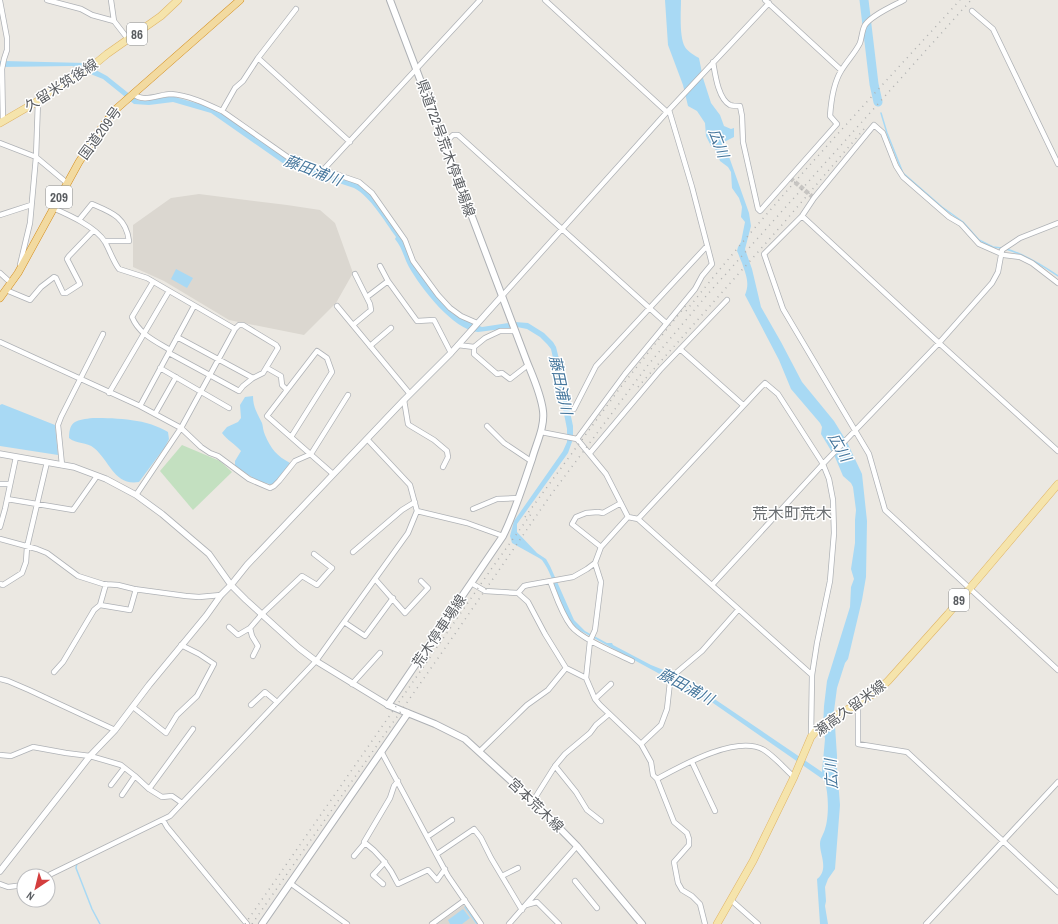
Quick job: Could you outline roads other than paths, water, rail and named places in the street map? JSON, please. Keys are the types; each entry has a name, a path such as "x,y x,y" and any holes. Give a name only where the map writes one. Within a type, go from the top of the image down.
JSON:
{"highway":[{"name":"国道209号","path":"0,298 18,273 67,183 98,133 115,110 240,0"}],"main road":[{"name":"久留米筑後線","path":"1,122 71,79 84,73 107,54 161,16 178,0"},
{"name":"県道722号荒木停車場線","path":"390,0 502,296"},
{"name":"荒木停車場線","path":"388,705 503,536 512,518 541,432 543,413 542,404 502,296"},
{"name":"瀬高久留米線","path":"717,924 753,861 794,777 811,737 818,728 833,717 876,692 888,681 969,589 1058,484"},
{"path":"262,924 408,713 388,705"},
{"name":"宮本荒木線","path":"408,713 453,732 479,752 533,801 577,846 642,924"}],"street":[{"path":"47,0 82,9 92,15 114,21"},
{"path":"111,0 114,21 128,39"},
{"path":"324,169 480,0"},
{"path":"545,0 669,110 712,264 702,276 695,289 625,374 577,439"},
{"path":"893,0 894,6"},
{"path":"713,62 718,88 727,103 731,106 740,106 743,142 758,209 760,211 837,124 830,116 836,80 861,41 864,26 871,18 904,0"},
{"path":"0,1 7,38 7,50 2,68 1,122"},
{"path":"0,871 90,756 115,730 221,595 247,565 332,474 451,353 767,1 841,70"},
{"path":"222,111 235,88 243,82 258,58 296,9"},
{"path":"972,11 993,29 1058,164"},
{"path":"258,58 350,142"},
{"path":"132,94 136,97 142,98 172,94 185,97 222,111 289,158 324,169 366,186 405,240 413,261 438,295 455,312 477,323"},
{"path":"18,273 30,223 36,157 38,100"},
{"path":"1058,283 1032,263 1020,257 1001,253 979,244 961,224 949,217 903,177 896,166 883,133 874,125 814,198 802,216 764,254 783,309 869,454 885,510 1058,670"},
{"path":"444,144 453,135 458,135 666,323"},
{"path":"0,143 36,157 67,183"},
{"path":"79,220 92,204 108,210 122,221 127,231 129,241 105,241"},
{"path":"0,215 31,205"},
{"path":"54,208 79,220 105,241 119,269 147,278 235,330"},
{"path":"802,216 1058,451"},
{"path":"712,585 851,434 939,343 992,283 998,272 1002,250 1020,238 1058,223"},
{"path":"6,290 30,300 41,287 54,277 56,278 63,293 66,293 80,284 67,259 68,256 93,231"},
{"path":"574,409 596,366 707,246"},
{"path":"380,266 388,281 417,321 434,320 451,353"},
{"path":"0,273 11,283"},
{"path":"353,325 371,310 367,297 355,274"},
{"path":"367,297 388,281"},
{"path":"136,495 181,428 201,391 210,375 219,360 235,330 239,325 243,325 276,345 278,348 263,373 253,378 239,391 210,375 169,352 144,334 135,323 132,317 153,282"},
{"path":"109,393 169,291"},
{"path":"590,453 660,370 726,300"},
{"path":"140,406 194,306"},
{"path":"337,306 410,394"},
{"path":"370,346 391,328"},
{"path":"458,345 474,347 485,338 500,331 515,331"},
{"path":"62,465 58,425 103,334"},
{"path":"177,337 253,378"},
{"path":"0,342 140,406 181,428 201,447 218,456 249,479 270,488 279,481 295,461 311,454 348,395"},
{"path":"474,347 474,354 497,374 502,373 510,379 528,365"},
{"path":"680,349 743,405"},
{"path":"291,437 332,372 327,358 317,351 267,416 332,474"},
{"path":"160,368 229,408"},
{"path":"267,368 281,376 282,385 287,390"},
{"path":"155,414 176,377"},
{"path":"638,519 743,405 765,384 778,394 825,462 833,500 834,533 830,581 812,675 811,737"},
{"path":"404,400 408,424 434,440 446,451 448,457 443,467"},
{"path":"487,426 504,443 531,461"},
{"path":"541,432 577,439 606,474 628,517"},
{"path":"56,872 170,816 316,661 375,579 408,533 417,511 410,484 367,439"},
{"path":"0,454 74,467 98,476 136,495 162,514 209,554 246,600 316,661 388,705"},
{"path":"0,527 16,457"},
{"path":"0,584 3,584 22,573 26,562 27,547 48,462"},
{"path":"7,499 73,510 98,476"},
{"path":"0,484 10,484"},
{"path":"473,509 497,499 519,498"},
{"path":"353,552 402,510 415,502"},
{"path":"600,547 572,524 576,517 586,513 603,513 621,503"},
{"path":"417,511 467,523 503,536"},
{"path":"628,517 638,519 812,675"},
{"path":"628,517 600,547 595,563 601,582 595,630 590,641 586,678 595,699 641,744 651,762 653,775 657,779 674,822 687,833 689,840 688,845 674,862 678,883 682,890 692,896 700,904 704,924"},
{"path":"0,539 47,553 78,576 106,584 186,596 199,597 221,595"},
{"path":"229,627 238,635 250,628 262,614 302,576 317,585 332,568 314,554"},
{"path":"518,594 524,586 528,584 573,577 595,563"},
{"path":"375,579 405,613 428,588 421,580"},
{"path":"550,581 559,604 571,627 590,641 632,661"},
{"path":"471,583 489,591 518,594 528,602 545,634 566,668 586,678"},
{"path":"54,672 64,662 94,610 100,605 106,584"},
{"path":"100,605 130,610 136,589"},
{"path":"344,622 365,636 393,598"},
{"path":"641,744 660,725 667,709 670,682 676,673 702,651 738,610"},
{"path":"250,628 252,636 258,646 253,656"},
{"path":"133,707 166,733 177,715 197,696 214,664 181,645"},
{"path":"352,684 380,654"},
{"path":"479,752 527,705 548,690 566,668"},
{"path":"0,680 8,681 29,690 115,730"},
{"path":"595,699 611,684"},
{"path":"251,705 265,692 277,702"},
{"path":"855,705 858,744 907,752 1058,892"},
{"path":"533,801 555,766 565,754 590,733 596,725 609,714"},
{"path":"149,789 193,729"},
{"path":"657,779 692,762 730,747 749,745 763,750 794,777"},
{"path":"0,755 11,756 33,747 90,756 121,765 149,789 162,797 172,796 182,803"},
{"path":"381,751 444,869 481,924"},
{"path":"692,762 715,811"},
{"path":"555,766 576,792 587,810 601,821"},
{"path":"111,785 124,768"},
{"path":"122,795 135,776"},
{"path":"354,856 365,843 398,781"},
{"path":"926,924 1058,782"},
{"path":"163,820 167,827 247,924"},
{"path":"427,837 452,820"},
{"path":"437,854 474,829 522,910"},
{"path":"365,843 385,862 393,873 398,884 428,870 437,880 444,869"},
{"path":"509,924 577,846"},
{"path":"383,884 373,876 385,862"},
{"path":"502,876 518,868"},
{"path":"575,881 597,908"},
{"path":"290,883 347,924"},
{"path":"0,884 8,887 16,886"},
{"path":"432,924 465,900"},
{"path":"731,900 758,924"},
{"path":"526,905 537,902 559,924"}],"water":[{"path":"665,0 681,0 683,43 687,50 699,58 703,78 711,103 720,115 724,126 731,129 734,128 734,137 722,144 727,151 749,213 751,226 745,249 752,269 761,307 802,382 834,421 847,442 862,474 867,521 866,577 848,659 845,663 837,688 834,711 840,805 835,869 828,879 825,887 825,906 828,924 820,924 817,879 823,871 820,842 828,812 828,797 824,780 713,703 579,630 572,623 562,606 551,577 542,560 512,543 510,536 514,521 563,451 567,442 567,429 553,358 551,349 547,344 540,337 527,329 517,327 478,332 458,324 439,307 421,286 409,267 395,239 396,237 366,197 354,188 284,164 211,113 173,102 149,105 134,104 103,79 88,73 84,69 72,66 0,67 0,61 86,63 107,76 137,100 142,101 175,97 221,112 290,161 358,184 371,194 442,303 452,313 462,319 482,327 515,322 528,323 544,333 556,347 573,426 573,439 568,453 517,524 517,532 537,553 546,559 574,620 585,631 607,643 612,643 613,645 651,665 676,675 716,700 822,772 825,739 823,727 824,706 827,681 850,607 851,587 854,579 851,569 855,543 856,510 853,487 851,483 843,476 835,457 821,434 822,427 820,423 791,389 779,360 745,295 747,279 737,251 741,242 745,222 741,217 742,207 739,198 732,188 731,172 728,167 720,161 716,150 711,146 706,136 705,123 697,111 688,106 683,85 668,45"},
{"path":"176,269 193,278 187,288 171,279"},
{"path":"253,396 255,407 262,423 264,433 270,444 281,458 290,463 273,485 258,481 235,466 235,461 241,451 222,433 227,427 238,422 241,418 240,405 245,397"},
{"path":"2,404 55,425 58,455 0,446 0,405"},
{"path":"93,418 132,420 151,424 168,432 169,439 165,447 139,482 131,482 118,476 100,453 94,448 69,438 69,432 72,424 78,420"},
{"path":"463,909 470,918 462,924 450,924 448,920"}],"waterway":[{"path":"864,0 874,84 878,102"},
{"path":"881,113 887,133 903,173 942,207 963,222 979,240 993,247 1002,248"},
{"path":"1006,249 1033,260 1058,276"},
{"path":"77,863 76,868 92,909 100,924"},
{"path":"465,907 477,924"}],"tunnel":[{"path":"790,178 814,198"}],"railway":[{"path":"686,311 786,192 960,0"},
{"path":"252,924 550,496 648,365 707,295 971,0"},
{"path":"638,387 781,226 864,129"},
{"path":"525,517 620,388 687,304"},
{"path":"245,924 531,514"}],"district":[{"name":"荒木町荒木","path":"792,513"}],"water label":[{"name":"広川","path":"719,143"},
{"name":"藤田浦川","path":"313,170"},
{"name":"藤田浦川","path":"561,385"},
{"name":"広川","path":"840,447"},
{"name":"藤田浦川","path":"686,686"},
{"name":"広川","path":"831,774"}]}
